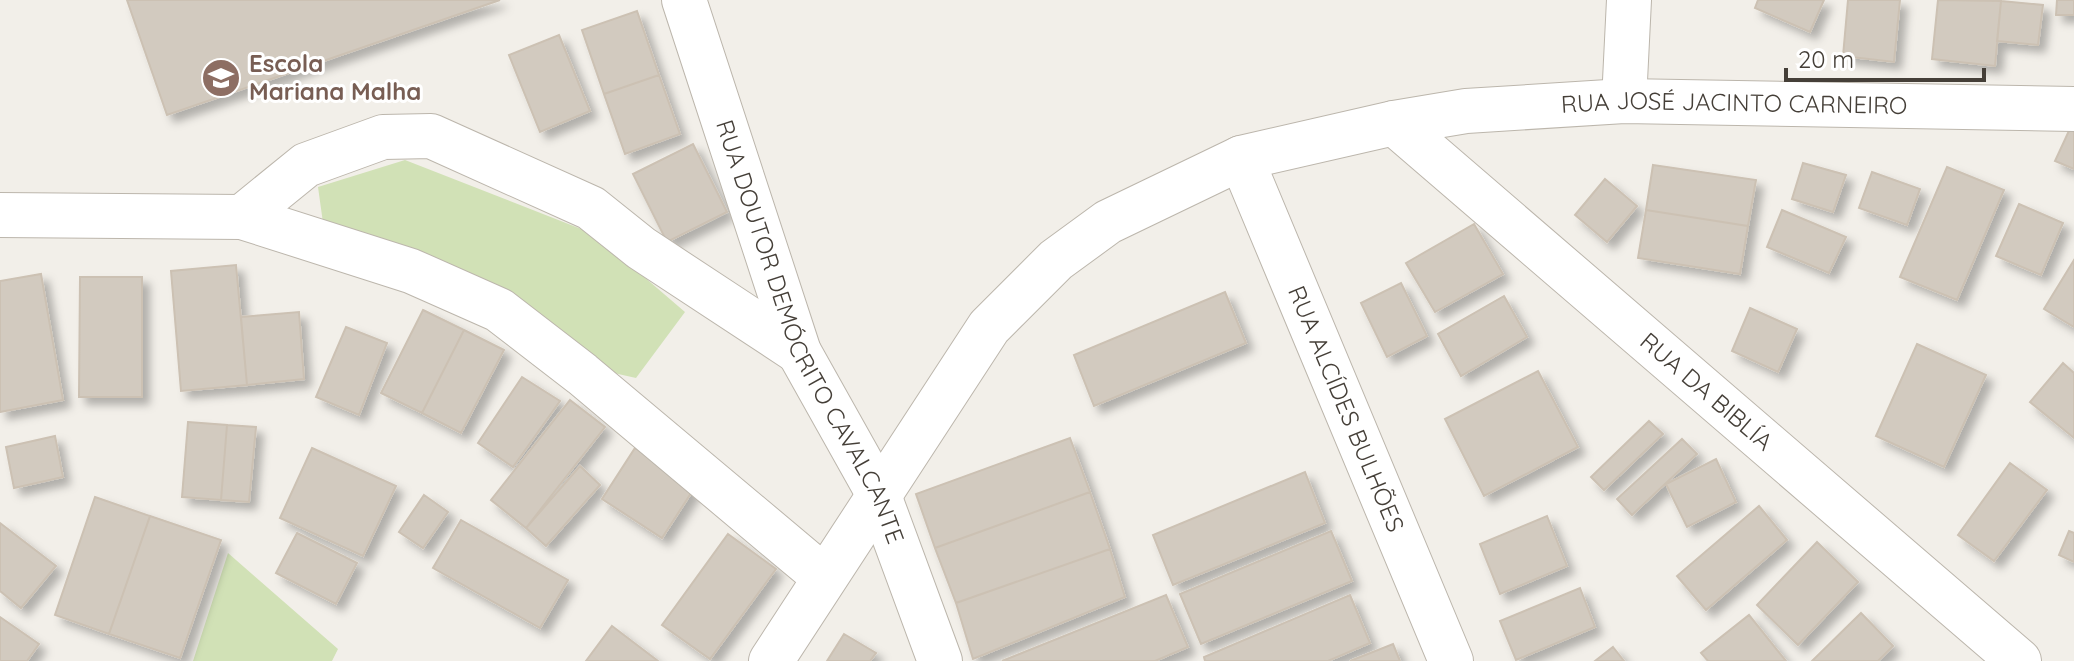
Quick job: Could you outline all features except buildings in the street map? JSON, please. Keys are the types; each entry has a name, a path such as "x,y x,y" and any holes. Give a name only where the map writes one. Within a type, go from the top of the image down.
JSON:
{"street":[{"name":"RUA DOUTOR DEMÓCRITO CAVALCANTE","path":"684,0 799,352 878,493 940,661"},
{"path":"1624,101 1629,0"},
{"name":"RUA JOSÉ JACINTO CARNEIRO","path":"771,661 989,327 1056,260 1108,222 1241,158 1394,123 1466,111 1624,101 2074,109"},
{"name":"RUA DA BIBLÍA","path":"1394,123 2019,661"},
{"path":"242,217 306,165 383,137 431,136 591,208 641,248 799,352"},
{"name":"RUA ALCÍDES BULHÕES","path":"1241,158 1451,661"},
{"path":"0,215 242,217 411,271 499,310 582,374 824,577"}],"green space":[{"path":"405,160 594,234 685,312 636,378 596,369 324,230 318,187"},
{"path":"228,553 338,649 332,661 193,661"}],"place":[{"name":"Escola Mariana Malha","path":"221,78"}]}
